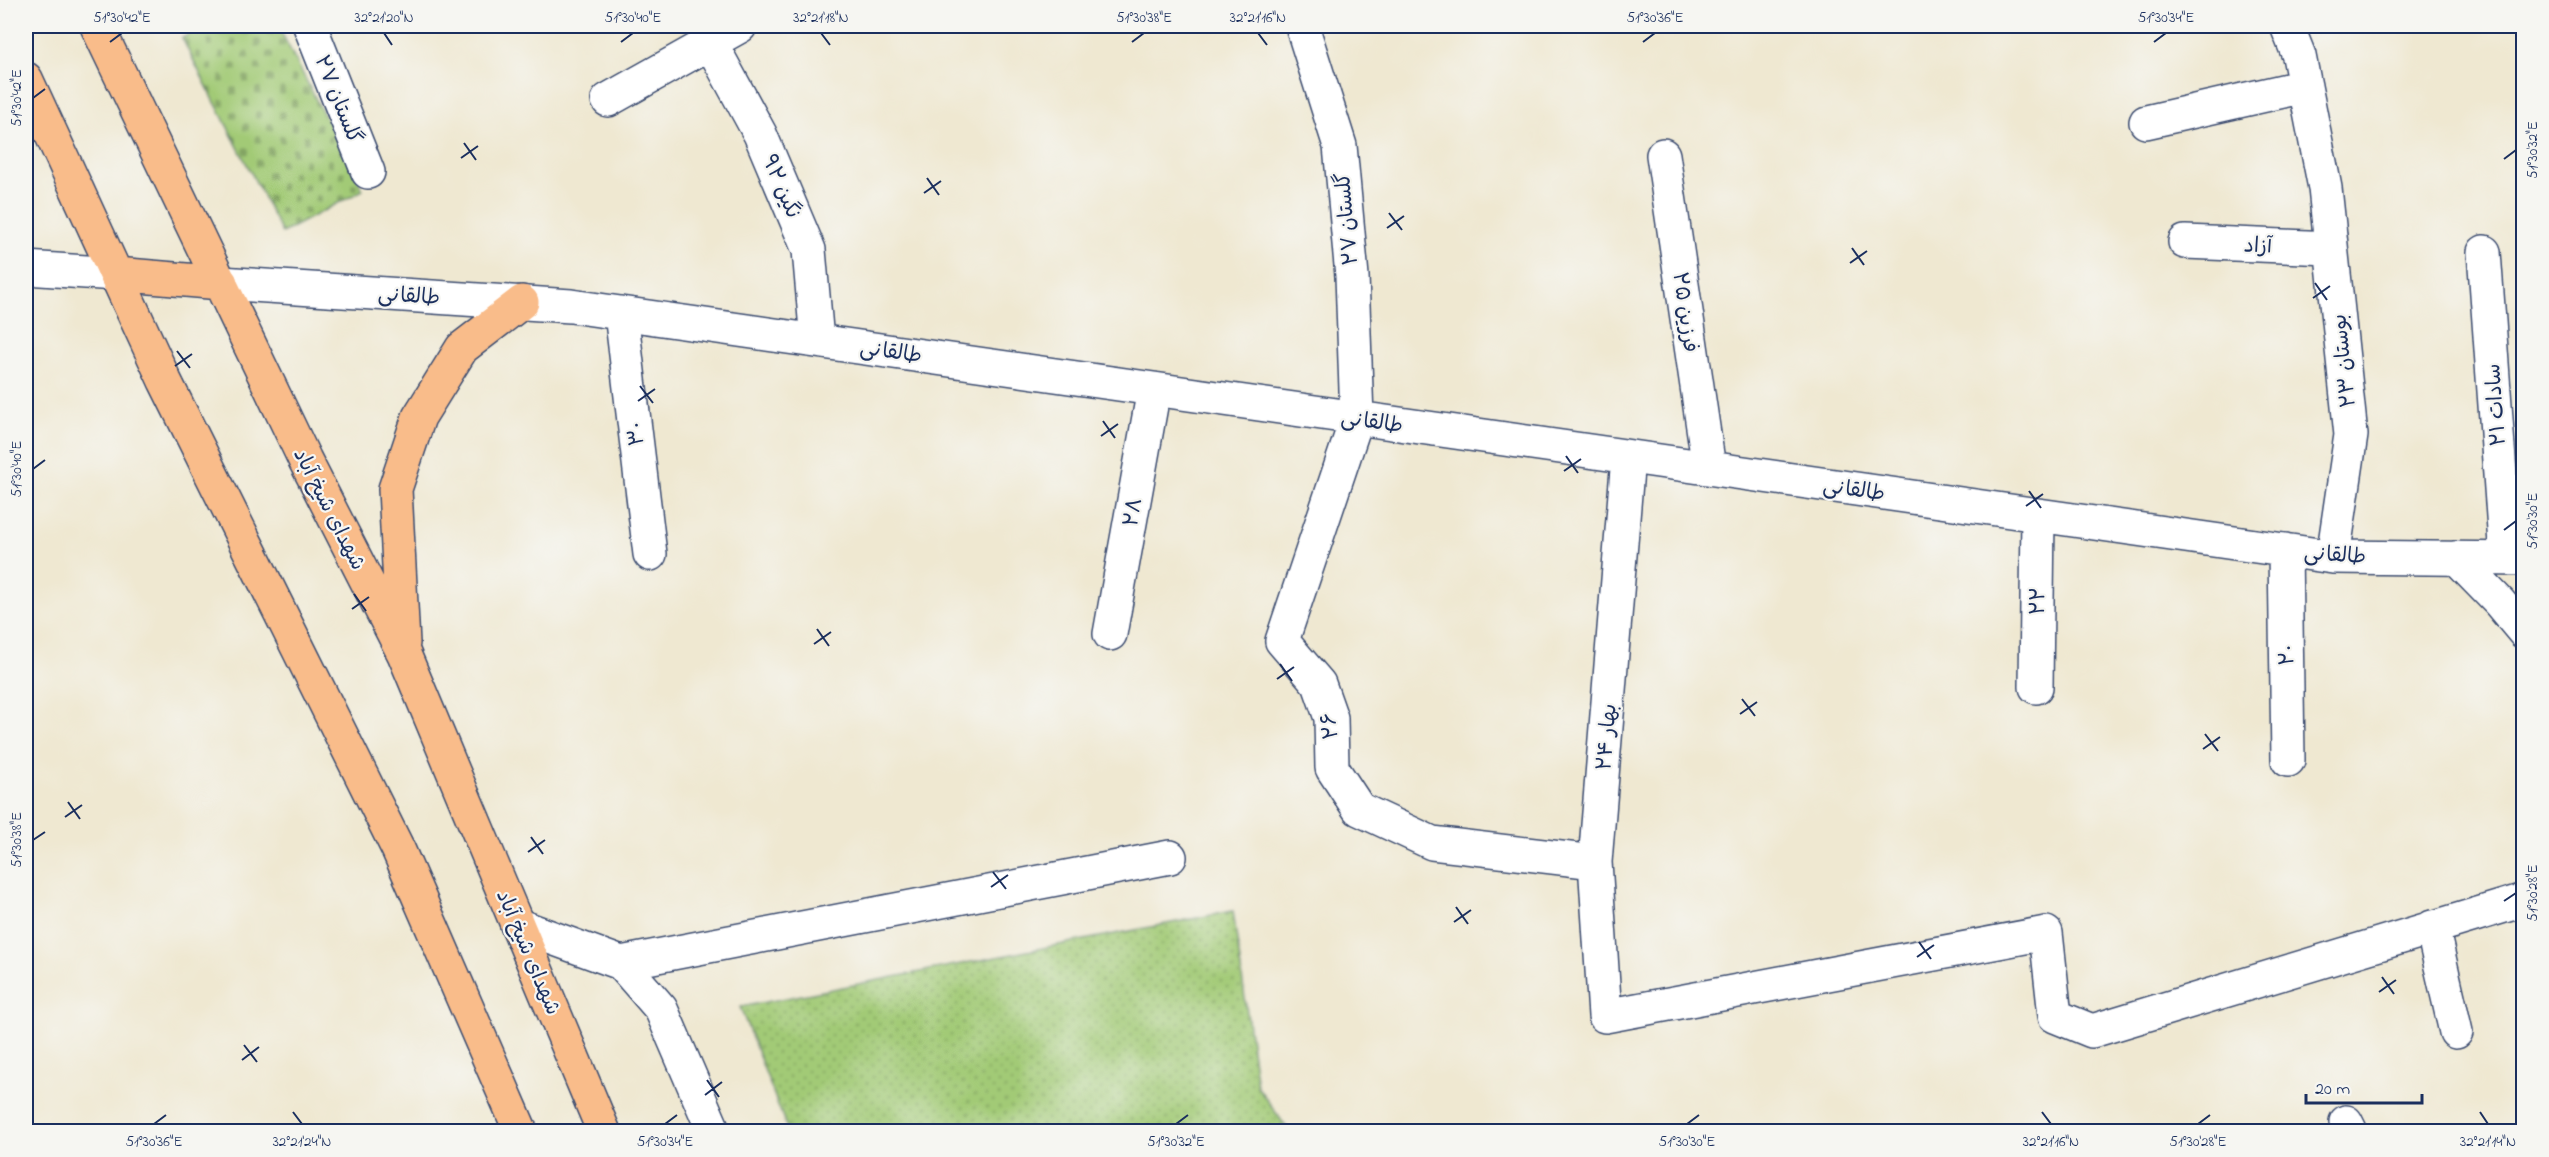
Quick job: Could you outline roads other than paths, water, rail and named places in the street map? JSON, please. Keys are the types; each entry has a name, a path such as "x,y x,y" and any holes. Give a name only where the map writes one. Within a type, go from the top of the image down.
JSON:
{"main road":[{"name":"شهدای شیخ آباد","path":"97,26 305,460 404,654 604,1131"},
{"path":"26,78 165,381 398,849 521,1131"},
{"path":"116,274 221,283"},
{"path":"404,654 395,489 419,417 462,348 522,302"}],"street":[{"name":"گلستان ۲۷","path":"310,26 368,172"},
{"path":"608,100 740,26"},
{"name":"گلستان ۲۷","path":"1302,26 1340,146 1352,276 1357,418"},
{"name":"بوستان ۲۳","path":"2288,26 2299,56 2325,188 2351,435 2333,557"},
{"name":"نگین ۹۲","path":"710,42 760,134 808,250 817,341"},
{"path":"2146,122 2305,86"},
{"name":"فرزین ۲۵","path":"1663,155 1709,468"},
{"name":"آزاد","path":"2185,242 2331,248"},
{"name":"سادات ۲۱","path":"2484,252 2515,559"},
{"path":"26,268 116,274"},
{"name":"طالقانی","path":"221,283 522,302 621,313 2333,557 2515,559"},
{"name":"۳۰","path":"621,313 650,554"},
{"name":"۲۸","path":"1110,634 1154,389"},
{"name":"۲۶","path":"1357,418 1282,641 1319,684 1331,718 1332,768 1359,809 1432,843 1595,862"},
{"name":"بهار ۲۴","path":"1629,457 1595,862 1605,1016 2046,933 2055,1016 2092,1031 2432,927"},
{"name":"۲۲","path":"2036,687 2038,516"},
{"name":"۲۰","path":"2285,550 2288,760"},
{"path":"2456,558 2499,602 2523,632"},
{"path":"621,963 1170,857"},
{"path":"2456,1032 2432,927 2523,900"},
{"path":"518,925 621,963 661,1009 714,1131"}]}
